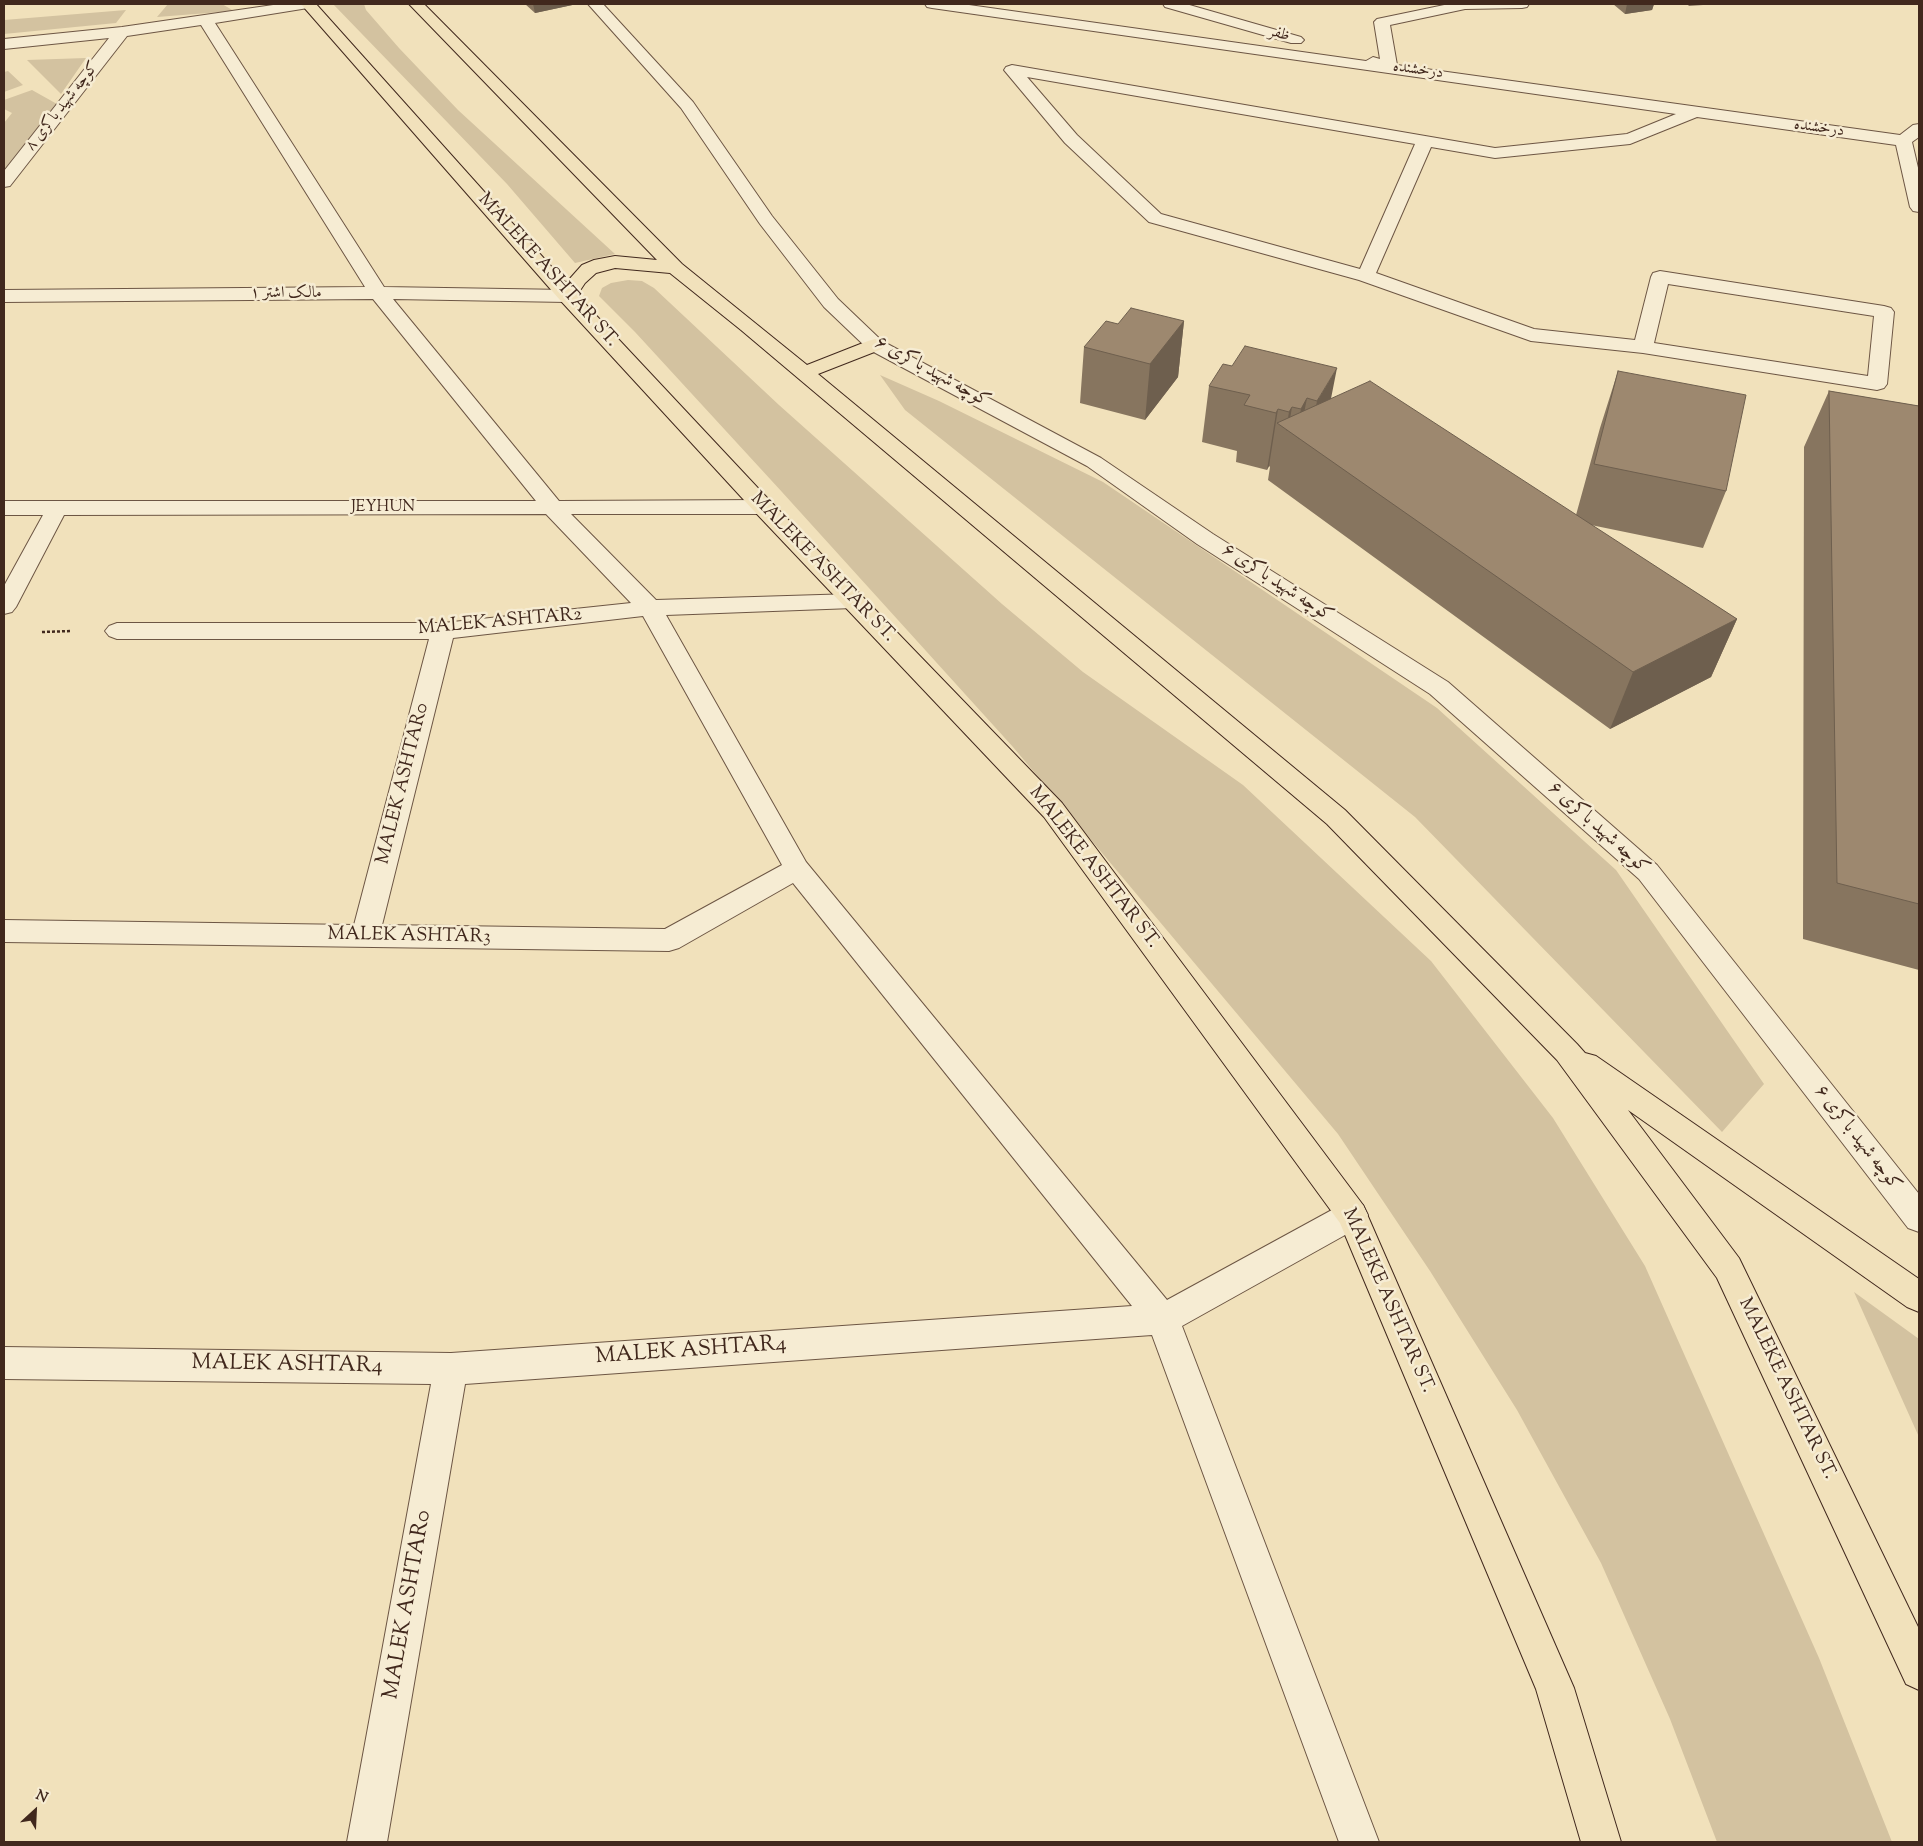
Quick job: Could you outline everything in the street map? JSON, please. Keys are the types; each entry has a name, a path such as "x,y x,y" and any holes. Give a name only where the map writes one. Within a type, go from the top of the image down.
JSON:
{"main road":[{"name":"MALEKE ASHTAR ST.","path":"308,4 567,296 763,507 1053,810 1352,1215 1555,1688 1601,1842"},
{"name":"MALEKE ASHTAR ST.","path":"416,4 676,268 1336,817 1568,1052 1728,1268 1892,1610 1919,1671"},
{"path":"567,296 578,280 589,269 601,264 615,262 635,263 676,268"},
{"path":"803,373 876,344"},
{"path":"1568,1052 1919,1297"}],"street":[{"path":"4,44 122,32 308,4"},
{"name":"کوچه شهید باکری ۶","path":"595,4 687,106 766,220 831,303 876,344 1094,462 1205,539 1440,688 1648,872 1919,1218"},
{"name":"درخشنده","path":"932,4 1903,141"},
{"name":"ظفر","path":"1170,4 1389,67"},
{"path":"1389,67 1382,22 1465,5 1522,4"},
{"path":"206,20 378,293 553,508 650,608 797,869 1163,1319 1358,1842"},
{"name":"کوچه شهید باکری ۸","path":"4,182 122,32"},
{"path":"1643,347 1660,277 1884,312 1878,384 1643,347 1531,335 1366,276 1154,218 1071,139 1012,70 1495,154 1630,139 1697,111"},
{"path":"1918,199 1903,141 1919,129"},
{"path":"1366,276 1425,141"},
{"name":"مالک اشتر ۱","path":"4,296 378,293 567,296"},
{"name":"JEYHUN","path":"4,508 763,507"},
{"path":"4,607 57,508"},
{"name":"MALEK ASHTAR2","path":"117,631 444,631 650,608 852,600"},
{"name":"MALEK ASHTAR0","path":"365,937 444,631"},
{"name":"MALEK ASHTAR3","path":"4,931 669,940 797,869"},
{"name":"MALEK ASHTAR4","path":"4,1363 451,1368 1163,1319 1352,1215"},
{"name":"MALEK ASHTAR0","path":"367,1842 451,1368"}],"path":[{"path":"41,632 117,631"}],"shaded area":[{"path":"168,4 222,4 234,11 157,17"},
{"path":"333,4 364,4 366,10 399,48 458,110 615,254 575,263 507,184"},
{"path":"126,10 116,23 4,34 4,20"},
{"path":"86,58 61,94 27,60"},
{"path":"8,71 23,85 4,92 4,72"},
{"path":"32,90 57,104 4,170 4,123 12,113 4,109 4,100"},
{"path":"628,280 642,281 654,288 779,405 1002,604 1083,672 1243,785 1431,961 1553,1118 1645,1266 1819,1658 1892,1842 1717,1842 1670,1719 1601,1563 1517,1410 1430,1271 1338,1134 1013,747 782,492 635,332 599,296 602,288 611,283"},
{"path":"880,375 939,401 1103,482 1437,708 1616,870 1764,1084 1722,1132 1415,817 905,410"},
{"path":"1854,1292 1919,1339 1919,1437"}],"building":[{"path":"1131,308 1184,321 1150,364 1084,347 1106,321 1118,324"},
{"path":"1245,346 1337,368 1317,401 1307,398 1301,409 1292,407 1289,412 1278,409 1276,413 1244,405 1250,395 1209,386 1223,364 1232,366"},
{"path":"1618,371 1746,395 1726,491 1594,464"},
{"path":"1370,381 1737,619 1633,672 1277,423"},
{"path":"1829,391 1919,406 1919,904 1837,883"}]}
